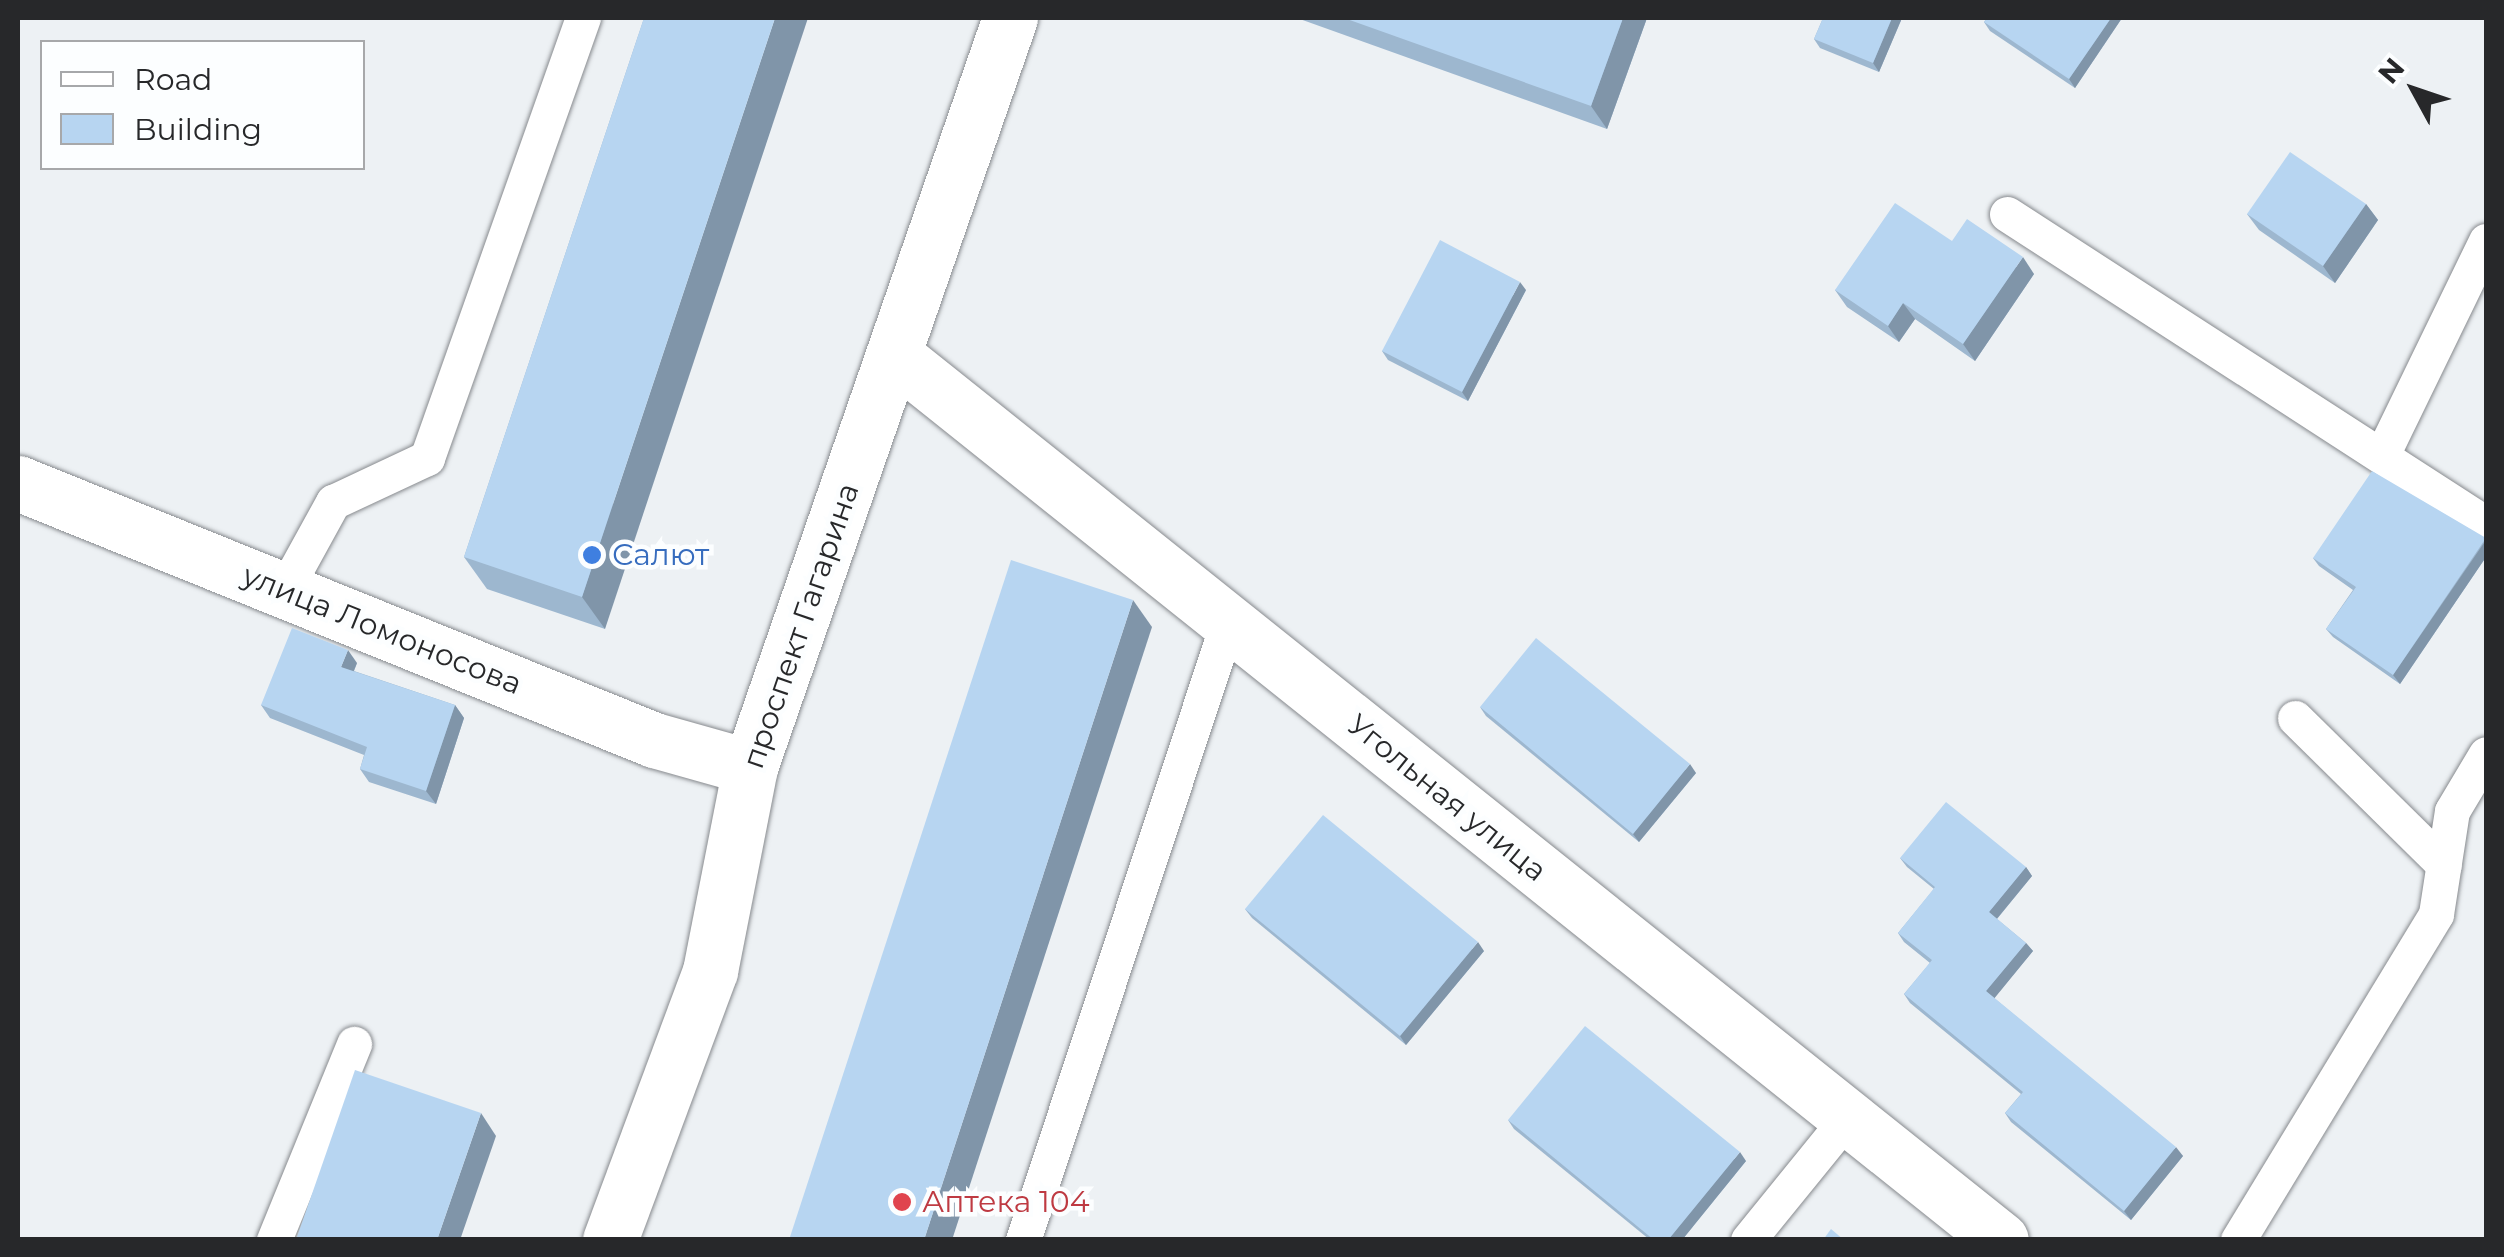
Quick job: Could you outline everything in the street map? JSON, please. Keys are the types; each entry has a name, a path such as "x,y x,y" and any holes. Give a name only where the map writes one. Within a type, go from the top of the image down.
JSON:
{"street":[{"name":"проспект Гагарина","path":"610,1240 710,971 750,767 1010,18"},
{"name":"Угольная улица","path":"894,355 2001,1240"},
{"name":"улица Ломоносова","path":"18,483 654,740 750,767"}],"lane":[{"path":"284,591 332,502 427,458 583,18"},
{"path":"2007,214 2486,524"},
{"path":"2382,454 2486,240"},
{"path":"1023,1240 1228,622"},
{"path":"2294,718 2444,865"},
{"path":"2238,1240 2436,914 2452,811 2486,754"},
{"path":"274,1240 354,1044"},
{"path":"1748,1240 1847,1118"}],"building":[{"path":"644,18 775,18 582,597 464,557"},
{"path":"1344,18 1623,18 1591,106"},
{"path":"1823,18 1892,18 1873,63 1814,39"},
{"path":"1987,18 2111,18 2069,79 1984,22"},
{"path":"2290,152 2366,204 2323,266 2247,214"},
{"path":"1895,203 1952,241 1967,219 2023,257 1963,344 1903,303 1888,326 1835,290"},
{"path":"1440,240 1520,282 1462,392 1382,351"},
{"path":"2372,471 2486,538 2393,675 2326,629 2356,587 2313,558"},
{"path":"1011,560 1133,600 924,1240 789,1240"},
{"path":"292,628 348,650 341,667 455,705 426,791 360,769 367,747 261,705"},
{"path":"1536,638 1690,764 1633,834 1480,707"},
{"path":"1946,802 2026,867 1989,912 2026,943 1986,991 2176,1147 2124,1211 2005,1113 2023,1092 1904,994 1932,960 1898,933 1935,887 1900,858"},
{"path":"1323,815 1478,942 1400,1036 1245,909"},
{"path":"1585,1026 1740,1152 1668,1240 1654,1240 1508,1120"},
{"path":"355,1070 481,1113 437,1240 296,1240"},
{"path":"1831,1229 1844,1240 1823,1240"}],"place":[{"name":"Салют","path":"592,555"},
{"name":"Аптека 104","path":"902,1202"}]}
